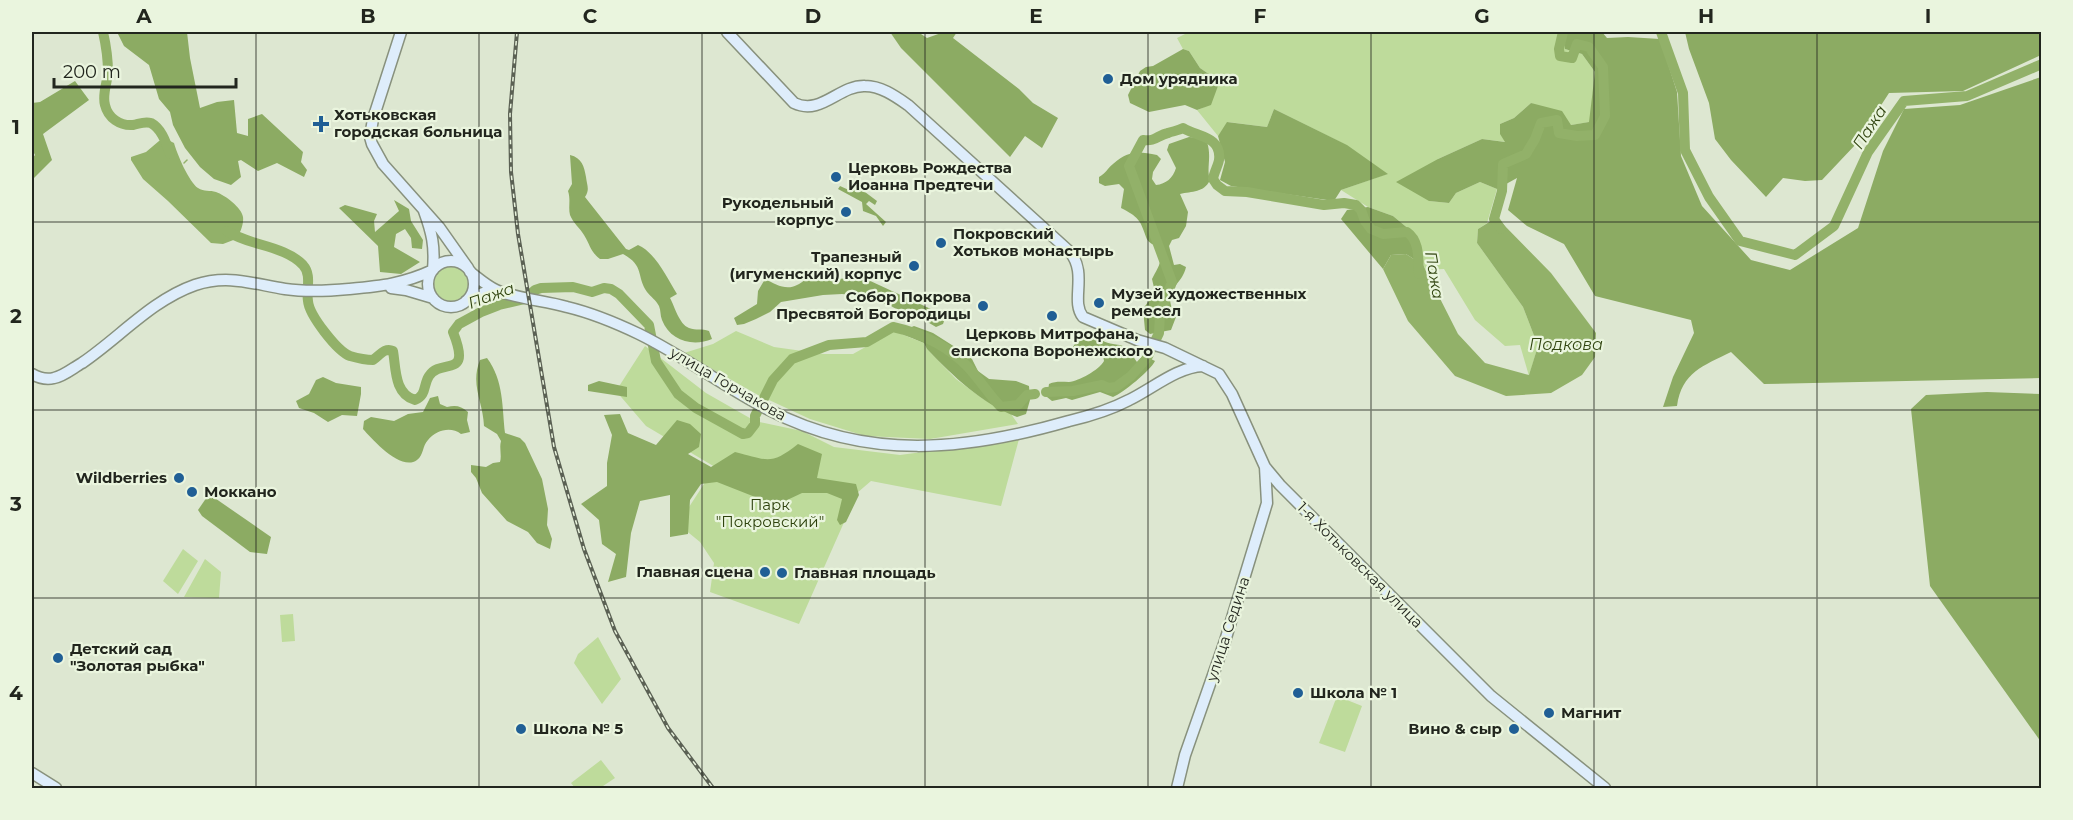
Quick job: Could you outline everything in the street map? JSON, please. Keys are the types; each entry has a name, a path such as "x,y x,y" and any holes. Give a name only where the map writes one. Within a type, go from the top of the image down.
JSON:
{"main road":[{"path":"401,32 373,119 370,137 374,151 382,164 439,227 469,270 473,287 471,295 465,301"},
{"name":"1-я Хотьковская улица","path":"728,33 794,103 805,106 821,104 848,90 865,86 881,89 897,97 999,185 1070,252 1078,265 1078,308 1081,314 1087,319 1139,341 1165,348 1216,372 1227,384 1265,467 1280,485 1475,681 1504,708 1605,789"},
{"path":"424,211 432,233 434,250 433,270 428,284 433,298"},
{"path":"32,374 47,379 62,375 91,357 158,305 193,286 228,280 331,289 381,287 413,280 444,262 450,261 457,262 497,291"},
{"path":"381,287 406,290 433,298 445,306 459,305 483,293 497,291"},
{"name":"улица Горчакова","path":"497,291 595,315 643,336 771,411 839,438 891,446 932,446 1028,432 1094,414 1128,401 1193,367 1203,366"},
{"path":"1165,348 1177,364 1176,375"},
{"name":"улица Седина","path":"1177,789 1185,755 1225,641 1267,503 1265,467"},
{"path":"32,773 56,789"}],"green space":[{"path":"1189,32 1564,32 1565,49 1582,54 1595,72 1590,122 1571,125 1531,103 1514,118 1500,124 1506,142 1482,139 1438,159 1429,201 1449,203 1456,193 1480,182 1497,189 1487,223 1478,229 1477,243 1523,307 1538,346 1529,376 1520,345 1505,346 1475,320 1444,269 1425,270 1416,235 1393,216 1368,207 1341,190 1387,174 1346,145 1274,109 1267,127 1228,122 1218,136 1197,110 1208,104 1218,86 1216,79 1200,68 1189,51 1183,49 1177,38"},
{"path":"451,267 463,272 468,284 463,296 451,301 439,296 434,284 439,272"},
{"path":"736,331 774,347 824,354 853,354 894,331 924,343 956,379 983,399 1011,414 1018,424 930,439 865,436 810,419 758,395 684,353 713,344"},
{"name":"Парк \"Покровский\"","path":"645,346 706,393 755,421 802,431 834,447 900,455 1019,439 1001,506 871,481 857,493 799,624 710,592 714,563 700,542 678,524 715,467 646,426 616,391"},
{"path":"183,549 198,561 178,594 163,581"},
{"path":"205,559 221,572 219,598 184,597"},
{"path":"293,614 295,641 282,642 280,615"},
{"path":"598,637 621,679 602,704 574,663 578,654"},
{"path":"1337,696 1362,706 1345,752 1319,743"},
{"path":"601,760 615,778 600,788 575,788 571,783"}],"shaded area":[{"path":"117,32 187,32 200,108 217,102 234,100 237,133 248,136 248,119 262,114 303,152 301,162 307,170 304,177 277,163 258,171 241,160 238,161 241,177 231,185 214,179 200,167 185,148 173,125 170,112 159,99 149,65 124,46"},
{"path":"890,32 918,32 927,38 944,32 957,32 953,38 1019,89 1033,103 1058,118 1042,148 1025,136 1010,157 901,48"},
{"path":"1564,32 1602,32 1607,38 1660,39 1677,92 1681,156 1702,206 1751,260 1790,270 1858,228 1883,151 1904,109 1960,105 2041,77 2041,378 1764,384 1731,352 1703,366 1689,378 1680,394 1677,406 1663,407 1673,377 1694,333 1691,320 1595,296 1564,244 1527,226 1508,210 1517,178 1497,189 1480,182 1456,193 1449,203 1429,201 1396,182 1482,139 1505,142 1500,134 1500,124 1514,118 1531,103 1562,111 1571,125 1589,122 1595,72 1582,54 1565,49"},
{"path":"1685,32 2041,32 2041,55 1963,91 1889,93 1856,144 1822,180 1805,181 1783,178 1766,197 1731,160 1715,139 1709,103"},
{"path":"1183,49 1189,51 1200,68 1216,79 1218,86 1211,105 1197,110 1185,105 1149,112 1130,103 1128,95 1140,71"},
{"path":"75,81 89,100 43,134 52,160 32,180 32,159 35,155 32,149 32,103 40,102"},
{"path":"1274,109 1347,145 1388,174 1341,190 1334,201 1231,186 1220,180 1225,162 1218,136 1227,122 1267,127"},
{"path":"1189,137 1202,138 1207,142 1210,180 1201,189 1180,194 1188,212 1186,226 1179,238 1172,240 1169,246 1174,265 1180,264 1186,267 1171,294 1170,300 1176,317 1171,330 1150,334 1145,330 1143,309 1155,292 1152,279 1160,263 1159,251 1147,239 1138,219 1121,208 1124,189 1119,184 1105,186 1099,183 1099,177 1124,156 1144,153 1157,155 1161,159 1153,172 1152,179 1156,185 1166,182 1176,168 1167,150 1169,144"},
{"path":"570,155 580,160 583,166 588,187 585,197 626,249 629,250 638,245 656,260 677,294 670,298 683,323 692,329 709,331 712,339 690,342 676,337 666,327 661,318 659,306 647,292 637,267 630,258 623,254 600,259 594,253 570,215 568,191 572,184"},
{"path":"840,186 851,191 857,186 877,201 875,205 869,201 866,204 886,222 883,226 876,216 863,211 862,202 838,189"},
{"path":"394,200 409,209 411,221 423,240 422,249 412,248 411,238 405,229 396,234 394,247 420,262 401,274 380,272 378,246 339,208 345,205 377,214 374,221 375,232 399,211"},
{"path":"1368,207 1393,216 1416,235 1423,265 1406,254 1391,255 1383,269 1341,219 1347,210"},
{"path":"813,273 833,279 866,279 946,316 943,324 936,327 924,320 910,317 891,306 861,296 842,294 781,302 770,312 737,325 734,318 757,304 758,291 765,279 781,286 793,287"},
{"path":"914,326 933,333 972,359 978,371 989,379 1016,381 1029,386 1030,400 1026,414 1017,417 980,397 937,359 924,343 905,335 907,329"},
{"path":"1099,338 1107,343 1125,347 1137,362 1151,359 1155,361 1136,381 1113,397 1100,392 1072,400 1066,398 1052,401 1047,397 1049,384 1078,380 1104,361 1103,355 1080,356 1071,350 1078,339"},
{"path":"487,358 497,376 505,433 520,438 525,443 542,479 548,509 547,525 552,539 550,549 537,543 528,532 507,521 482,493 471,472 471,465 486,467 500,462 501,459 501,441 497,434 484,426 477,385 476,377 480,360"},
{"path":"323,377 336,383 361,387 357,416 342,415 328,422 314,413 299,408 296,401 309,394 316,380"},
{"path":"599,381 627,387 627,397 588,391 588,385"},
{"path":"1987,392 2041,394 2041,742 1930,586 1911,409 1926,395"},
{"path":"438,396 440,404 447,407 458,406 468,412 470,432 461,434 453,430 444,430 435,434 426,442 417,460 410,463 395,458 363,429 364,421 371,417 394,421 408,414 423,412 430,398"},
{"path":"620,414 628,433 656,445 677,420 690,424 701,434 699,447 688,454 711,467 735,452 768,459 781,456 798,444 822,454 817,478 856,484 859,495 846,522 840,525 837,520 842,499 827,493 802,493 785,501 768,502 717,482 701,484 690,500 688,534 670,537 670,495 640,501 631,533 626,577 608,582 616,554 602,544 599,520 581,504 607,486 607,463 612,435 604,415"},
{"path":"209,494 271,537 267,554 250,552 202,516 198,510"}],"water":[{"path":"159,141 174,143 187,174 198,188 220,194 240,210 243,223 236,239 223,244 211,243 143,179 131,157 146,152"},
{"name":"Подкова","path":"1494,219 1502,223 1551,273 1596,333 1595,357 1582,375 1551,393 1506,396 1455,376 1408,321 1383,269 1391,255 1406,254 1423,265 1458,334 1485,363 1529,375 1538,346 1523,307 1477,243 1478,229"}],"waterway":[{"name":"Пажа","path":"103,32 108,68 104,97 107,110 115,120 124,124 151,123 163,137 170,154"},
{"name":"Пажа","path":"1501,229 1494,219 1502,191 1503,164 1526,154 1541,123 1557,120 1559,133 1577,136 1595,135 1605,116 1603,67 1589,47 1577,44 1572,58 1560,56 1559,49 1563,32"},
{"name":"Пажа","path":"1661,32 1683,93 1685,150 1709,197 1740,241 1795,255 1834,226 1868,152 1904,101 1967,96 2042,64"},
{"name":"Пажа","path":"1046,392 1073,391 1102,385 1108,388 1116,387 1131,376 1147,358 1159,333 1160,314 1172,282 1129,166 1143,140 1154,139 1183,128 1207,138 1217,146 1219,152 1213,179 1225,191 1247,192 1324,205 1344,203 1356,205 1371,229 1383,234 1407,232 1411,236 1418,251 1419,274"},
{"path":"184,163 187,160"},
{"name":"Пажа","path":"227,231 245,240 286,253 303,265 308,278 310,307 318,323 331,340 345,353 362,359 373,360 385,351 393,351 397,380 403,392 415,400 424,390 429,376 457,362 458,347 453,332 459,324 499,305 525,299 541,288 573,287 592,292 604,288 611,289 619,294 649,325 656,361 678,394 696,408 743,434 748,433 755,424 755,416 773,380 792,359 829,345 867,342 893,327 923,337 952,353 968,367 1001,407 1018,405 1027,395 1035,394"}],"railway":[{"path":"517,32 510,114 511,172 518,234 554,447 584,549 615,631 668,728 713,788"}],"place":[{"name":"Дом урядника","path":"1108,79"},
{"name":"Хотьковская городская больница","path":"321,124"},
{"name":"Церковь Рождества Иоанна Предтечи","path":"836,177"},
{"name":"Рукодельный корпус","path":"846,212"},
{"name":"Покровский Хотьков монастырь","path":"941,243"},
{"name":"Трапезный (игуменский) корпус","path":"914,266"},
{"name":"Музей художественных ремесел","path":"1099,303"},
{"name":"Собор Покрова Пресвятой Богородицы","path":"983,306"},
{"name":"Церковь Митрофана, епископа Воронежского","path":"1052,316"},
{"name":"Wildberries","path":"179,478"},
{"name":"Моккано","path":"192,492"},
{"name":"Главная сцена","path":"765,572"},
{"name":"Главная площадь","path":"782,573"},
{"name":"Детский сад \"Золотая рыбка\"","path":"58,658"},
{"name":"Школа № 1","path":"1298,693"},
{"name":"Магнит","path":"1549,713"},
{"name":"Школа № 5","path":"521,729"},
{"name":"Вино & сыр","path":"1514,729"}]}
